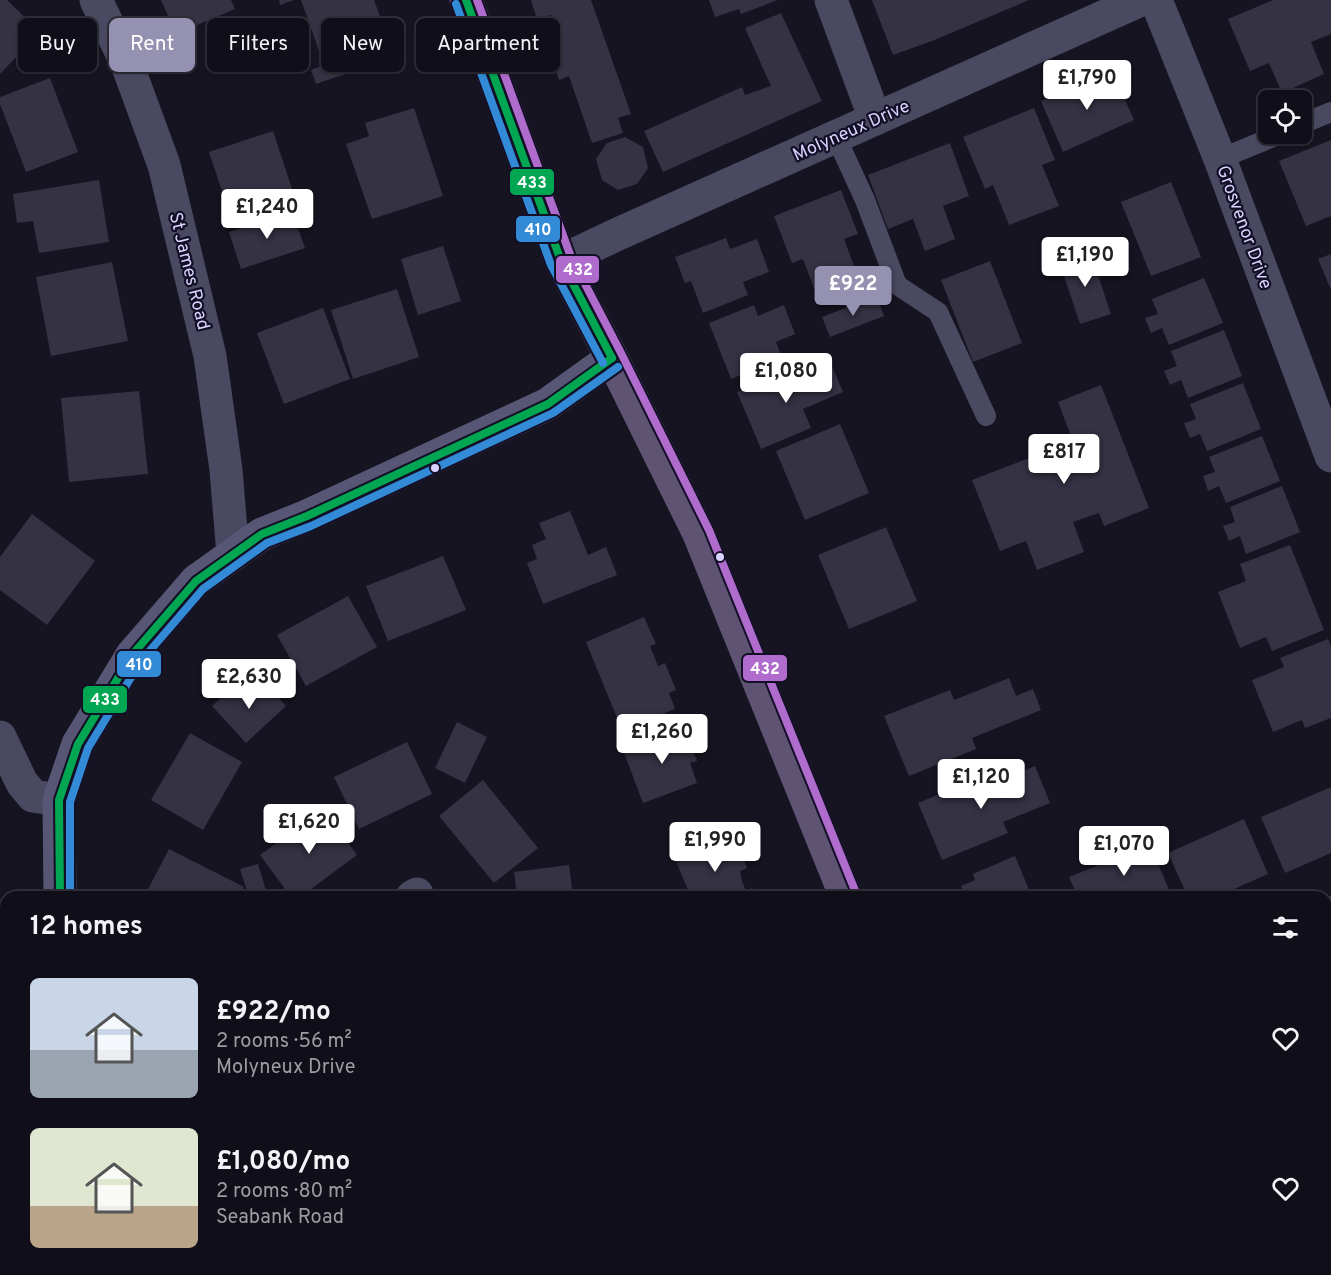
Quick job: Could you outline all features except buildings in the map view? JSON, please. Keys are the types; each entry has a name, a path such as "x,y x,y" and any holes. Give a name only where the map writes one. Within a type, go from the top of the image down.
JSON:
{"main road":[{"path":"466,0 561,261 699,534 844,891"},
{"path":"60,891 59,800 78,744 132,655 196,581 262,534 548,404 612,358"}],"street":[{"name":"St James Road","path":"96,0 127,64 164,165 210,356 226,470 233,555"},
{"path":"831,0 875,119"},
{"name":"Molyneux Drive","path":"561,261 1141,0"},
{"name":"Grosvenor Drive","path":"1156,0 1220,159 1331,456"},
{"path":"0,736 22,783 33,796 59,800"}],"lane":[{"path":"1312,120 1331,112"},
{"path":"836,137 865,200 897,285 938,312 986,416"},
{"path":"1220,159 1258,143"}],"transit line":[{"name":"433","path":"466,0 561,261 612,358"},
{"name":"432","path":"477,0 571,257 709,530 855,891"},
{"name":"410","path":"456,4 551,265 603,363"},
{"name":"433","path":"60,891 59,800 78,744 132,655 196,581 262,534 307,516 548,404 612,358"},
{"name":"410","path":"70,891 70,802 88,748 141,661 203,589 267,543 311,526 553,413 618,367"}]}
